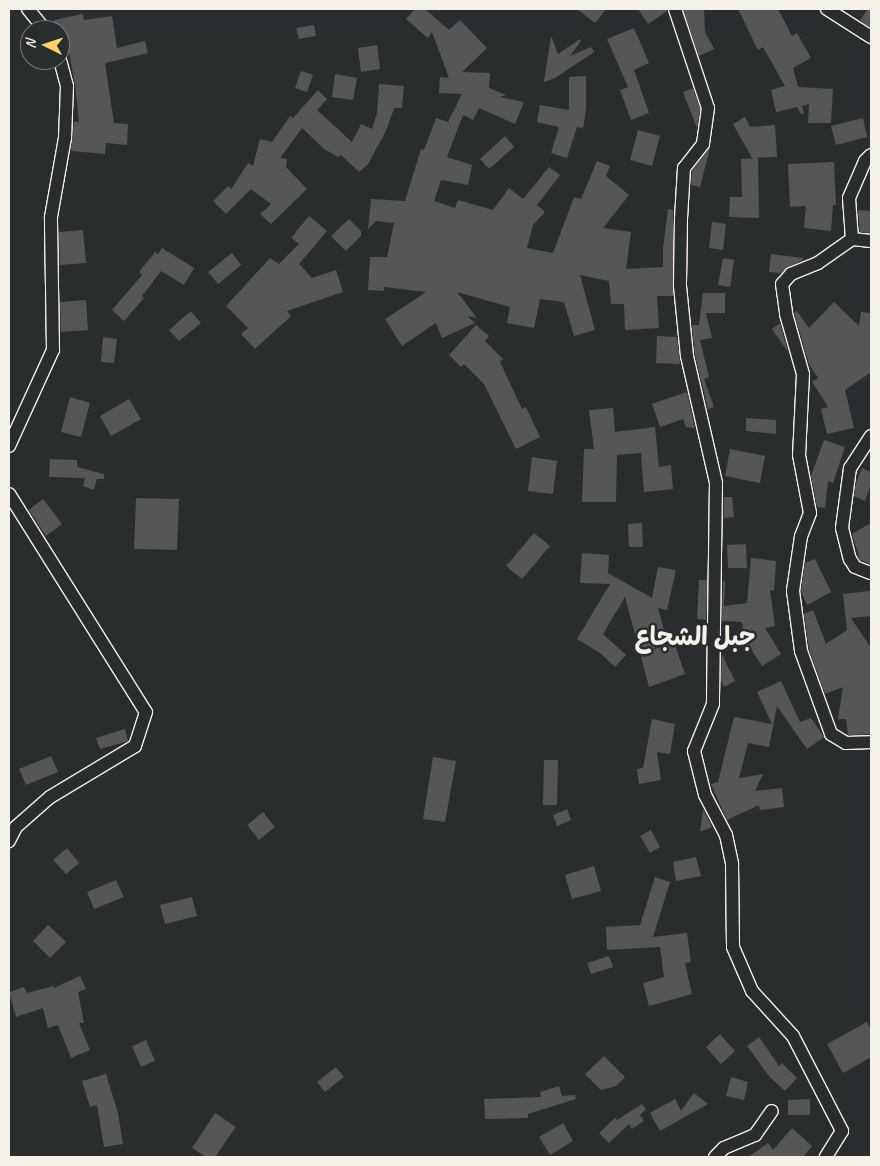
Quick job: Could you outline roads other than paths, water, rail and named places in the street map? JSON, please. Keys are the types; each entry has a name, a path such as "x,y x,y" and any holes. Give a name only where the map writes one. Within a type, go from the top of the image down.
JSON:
{"street":[{"path":"28,9 37,20"},
{"path":"675,9 708,108 703,144 684,168 681,219 680,286 687,356 716,483 713,704 694,751 705,795 726,836 732,864 733,947 752,990 793,1036 842,1131 826,1157"},
{"path":"827,9 871,37"},
{"path":"9,446 53,350 51,217 65,138 68,86 63,70"},
{"path":"852,239 848,198 864,161 871,155"},
{"path":"871,241 852,239 818,262 791,274 782,284 784,307 803,374 799,455 810,513 801,536 793,591 801,651 830,734 846,744 871,742"},
{"path":"871,436 850,468 842,528 850,559 855,567 871,573"},
{"path":"9,494 146,712 135,746 50,798 16,827 9,841"},
{"path":"716,1157 724,1148 754,1135 772,1111"}],"district":[{"name":"جبل الشجاع","path":"695,637"}]}
